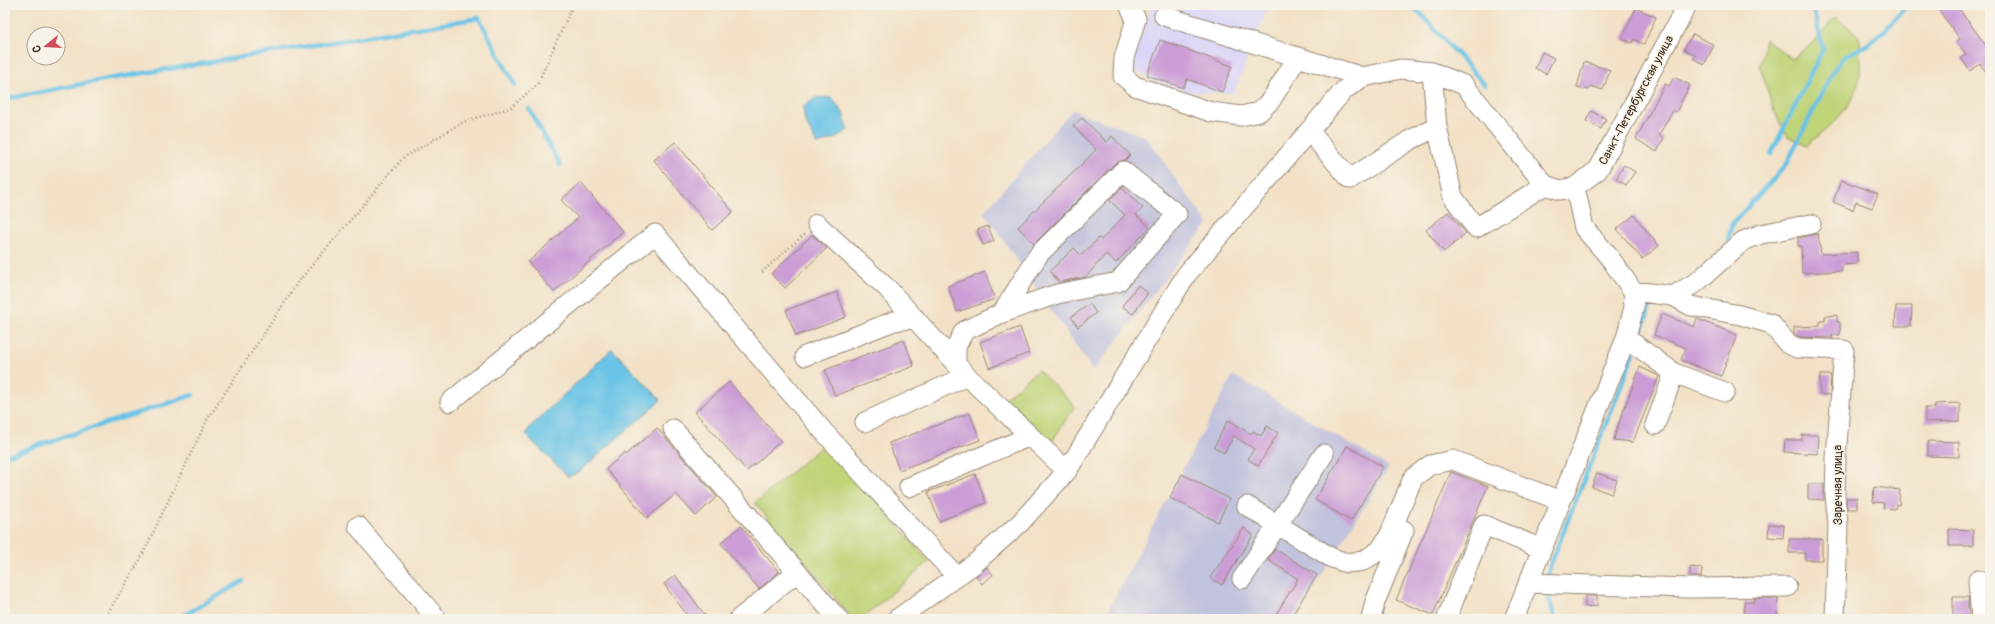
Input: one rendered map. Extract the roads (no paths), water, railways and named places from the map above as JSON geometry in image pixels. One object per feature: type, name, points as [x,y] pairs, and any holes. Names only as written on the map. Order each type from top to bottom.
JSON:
[{"type":"street","points":[[1129,5],[1136,18],[1124,58],[1123,76],[1135,86],[1211,112],[1241,116],[1259,112],[1271,100],[1297,58]]},
{"type":"street","name":"Санкт-Петербургская улица","points":[[1575,187],[1598,170],[1686,5]]},
{"type":"street","points":[[1164,16],[1363,77]]},
{"type":"street","points":[[897,619],[974,564],[1020,523],[1067,471],[1186,275],[1344,90],[1363,77],[1401,69],[1432,72],[1464,85],[1545,185],[1560,190],[1575,187],[1584,228],[1610,258],[1633,291],[1634,306],[1626,338],[1514,619]]},
{"type":"street","points":[[1432,72],[1437,127],[1453,197],[1476,228],[1545,185]]},
{"type":"street","points":[[1308,131],[1350,179],[1410,140],[1437,127]]},
{"type":"street","points":[[962,369],[956,347],[964,331],[1002,313],[1057,294],[1118,282],[1177,214],[1123,171],[1039,254],[1002,313]]},
{"type":"street","points":[[817,224],[887,288],[962,369],[1067,471]]},
{"type":"street","points":[[1633,291],[1673,296],[1697,282],[1743,241],[1761,234],[1811,224]]},
{"type":"street","points":[[450,402],[655,234],[824,432],[957,577]]},
{"type":"street","name":"Заречная улица","points":[[1673,296],[1691,306],[1740,315],[1771,324],[1788,344],[1797,348],[1844,350],[1836,458],[1835,496],[1838,524],[1835,619]]},
{"type":"street","points":[[805,356],[894,321],[915,318]]},
{"type":"street","points":[[1626,338],[1674,374],[1725,392]]},
{"type":"street","points":[[865,422],[962,369]]},
{"type":"street","points":[[1654,425],[1674,374]]},
{"type":"street","points":[[673,429],[838,619]]},
{"type":"street","points":[[909,487],[1030,436]]},
{"type":"street","points":[[1242,579],[1324,454]]},
{"type":"street","points":[[1247,506],[1332,558],[1347,563],[1363,561],[1380,550],[1390,534],[1413,478],[1430,465],[1453,460],[1561,501]]},
{"type":"street","points":[[1372,619],[1375,602],[1389,563],[1420,494],[1430,465]]},
{"type":"street","points":[[1447,617],[1484,525],[1542,549]]},
{"type":"street","points":[[358,526],[437,619]]},
{"type":"street","points":[[739,619],[797,572]]},
{"type":"street","points":[[1978,580],[1981,619]]},
{"type":"street","points":[[1528,583],[1689,588],[1786,587]]},
{"type":"water","points":[[817,97],[832,98],[843,113],[848,130],[837,138],[817,144],[805,121],[803,107]]},
{"type":"water","points":[[612,349],[661,400],[579,472],[568,477],[526,435],[530,427]]},
{"type":"waterway","points":[[1408,5],[1422,15],[1485,85]]},
{"type":"waterway","points":[[1771,154],[1823,49],[1814,13],[1809,5]]},
{"type":"waterway","points":[[1728,240],[1732,224],[1786,165],[1833,71],[1845,56],[1867,45],[1885,30],[1907,5]]},
{"type":"waterway","points":[[5,99],[108,79],[479,18],[515,85]]},
{"type":"waterway","points":[[529,109],[560,165]]},
{"type":"waterway","points":[[1639,341],[1651,303]]},
{"type":"waterway","points":[[1547,579],[1550,566],[1634,353]]},
{"type":"waterway","points":[[5,456],[193,395]]},
{"type":"waterway","points":[[178,619],[243,581]]},
{"type":"waterway","points":[[1546,588],[1555,619]]}]
